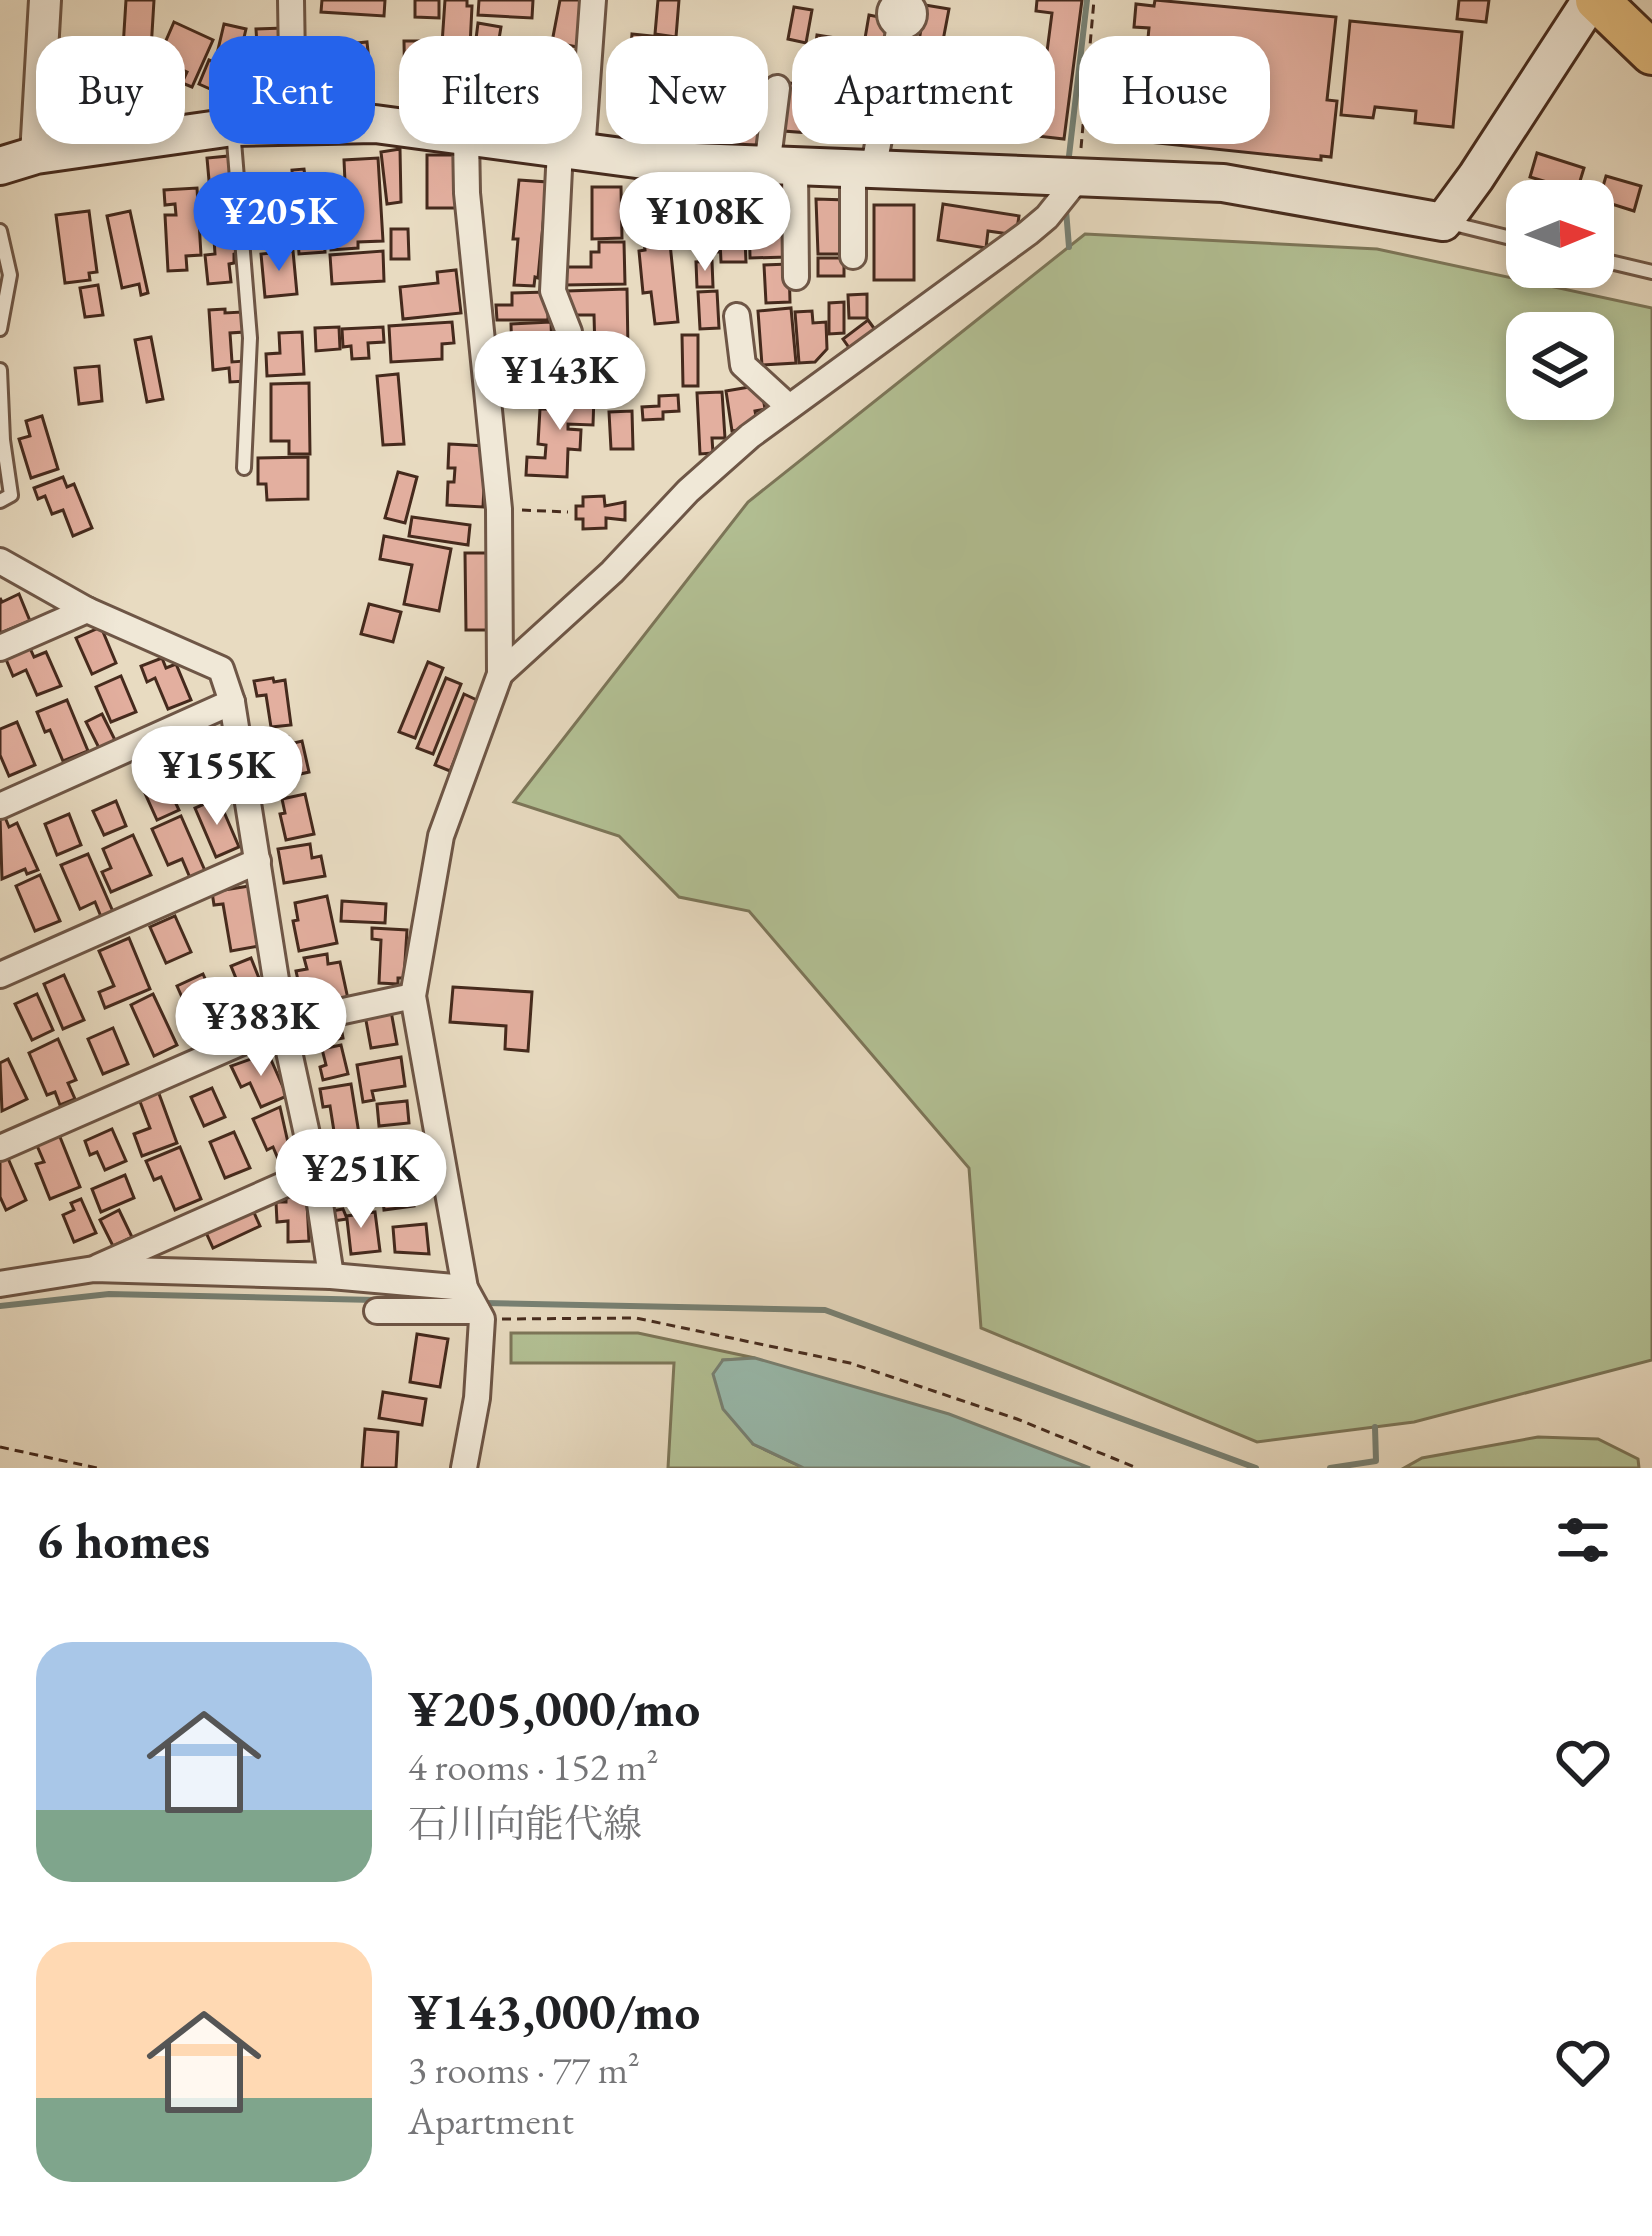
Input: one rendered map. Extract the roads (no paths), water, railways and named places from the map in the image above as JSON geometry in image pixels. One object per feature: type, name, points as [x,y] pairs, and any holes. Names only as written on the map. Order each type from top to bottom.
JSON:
[{"type":"highway","points":[[1594,0],[1652,53]]},
{"type":"main road","points":[[526,144],[644,160],[781,168],[1223,182],[1443,222],[1594,0]]},
{"type":"main road","points":[[0,166],[36,155],[209,131]]},
{"type":"street","points":[[36,155],[45,0]]},
{"type":"street","points":[[291,0],[292,36]]},
{"type":"street","points":[[569,332],[553,291],[593,0]]},
{"type":"street","points":[[853,256],[863,171],[900,26]]},
{"type":"street","points":[[777,88],[781,168],[796,277]]},
{"type":"street","points":[[464,1468],[477,1398],[479,1315],[464,1288],[412,996],[441,836],[500,674],[499,509],[466,144]]},
{"type":"street","points":[[500,674],[612,572],[688,491],[790,407],[1028,233],[1079,177]]},
{"type":"street","points":[[737,316],[742,365],[790,407]]},
{"type":"street","points":[[0,561],[87,610],[221,669],[232,702],[283,1024],[315,1171],[331,1276]]},
{"type":"street","points":[[0,648],[87,610]]},
{"type":"street","points":[[0,806],[232,702]]},
{"type":"street","points":[[0,975],[259,861]]},
{"type":"street","points":[[0,1148],[283,1024],[412,996]]},
{"type":"street","points":[[94,1269],[315,1171]]},
{"type":"street","points":[[0,1284],[94,1269],[331,1276],[464,1288]]},
{"type":"street","points":[[376,1311],[479,1315]]},
{"type":"lane","points":[[234,144],[250,338],[244,468]]},
{"type":"lane","points":[[1443,222],[1506,237]]},
{"type":"lane","points":[[0,230],[10,275],[0,329]]},
{"type":"lane","points":[[1614,263],[1652,272]]},
{"type":"lane","points":[[0,370],[11,496],[0,501]]},
{"type":"waterway","points":[[1069,156],[1087,0]]},
{"type":"waterway","points":[[1066,210],[1069,247]]},
{"type":"waterway","points":[[0,1306],[109,1294],[375,1300]]},
{"type":"waterway","points":[[484,1303],[825,1310],[1256,1468]]},
{"type":"waterway","points":[[1330,1468],[1376,1461],[1375,1427]]}]
